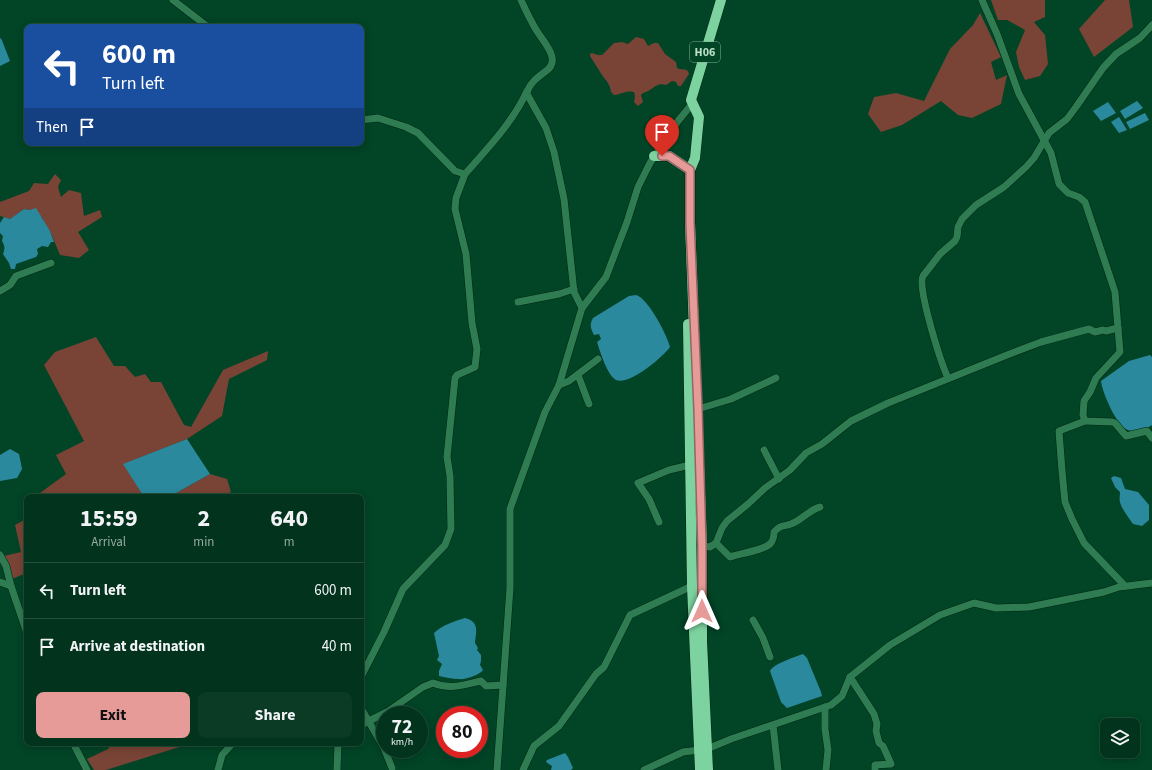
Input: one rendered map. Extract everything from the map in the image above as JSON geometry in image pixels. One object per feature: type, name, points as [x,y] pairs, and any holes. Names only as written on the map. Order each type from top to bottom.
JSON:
[{"type":"highway","name":"H06","points":[[692,104],[691,100],[720,4]]},
{"type":"highway","points":[[692,104],[699,117],[695,158],[690,170],[690,223],[702,546],[703,749],[700,770]]},
{"type":"highway","points":[[654,156],[669,156],[690,170]]},
{"type":"highway","points":[[690,223],[686,234],[692,586],[703,749],[708,770]]},
{"type":"street","points":[[173,0],[204,24]]},
{"type":"street","points":[[364,671],[384,632],[403,589],[444,544],[451,529],[450,476],[447,457],[456,378],[457,375],[475,367],[477,349],[472,323],[466,254],[455,210],[456,198],[465,174],[500,133],[523,101],[528,90],[536,80],[550,68],[552,64],[552,55],[536,30],[521,0]]},
{"type":"street","points":[[982,0],[997,34],[1019,94],[1053,160],[1059,184],[1068,192],[1082,199],[1087,206],[1115,292],[1120,352],[1096,378],[1084,402],[1083,415],[1085,421]]},
{"type":"street","points":[[948,378],[942,366],[923,295],[921,280],[940,254],[955,241],[962,218],[976,205],[1004,187],[1026,168],[1049,133],[1067,119],[1103,68],[1116,54],[1140,38],[1152,25]]},
{"type":"street","points":[[528,90],[527,94],[543,122],[554,152],[564,199],[574,289],[582,308]]},
{"type":"street","points":[[497,770],[510,588],[510,509],[545,412],[559,385],[582,308],[606,277],[627,222],[638,187],[654,156],[678,121],[692,104]]},
{"type":"street","points":[[364,120],[378,118],[406,127],[418,133],[455,171],[465,174]]},
{"type":"street","points":[[0,291],[10,285],[16,276],[51,263]]},
{"type":"street","points":[[518,302],[559,294],[574,289]]},
{"type":"street","points":[[702,546],[710,547],[716,543],[722,528],[727,521],[765,488],[790,470],[806,453],[822,444],[851,421],[888,403],[1002,357],[1070,334],[1089,330],[1095,332],[1118,328]]},
{"type":"street","points":[[559,385],[569,381],[598,359]]},
{"type":"street","points":[[578,375],[588,404]]},
{"type":"street","points":[[698,409],[731,399],[776,378]]},
{"type":"street","points":[[1124,586],[1084,543],[1065,502],[1059,431],[1085,421],[1112,422],[1115,423],[1126,436],[1147,431],[1152,438]]},
{"type":"street","points":[[764,450],[779,479]]},
{"type":"street","points":[[659,522],[649,499],[638,483],[669,470],[690,465]]},
{"type":"street","points":[[716,543],[730,557],[765,547],[770,544],[774,538],[774,532],[779,526],[791,524],[815,508],[820,507]]},
{"type":"street","points":[[0,555],[6,566],[24,624]]},
{"type":"street","points":[[0,582],[11,586]]},
{"type":"street","points":[[644,770],[683,752],[703,749],[831,704],[842,696],[850,677],[890,645],[940,615],[974,603],[996,608],[1029,607],[1104,592],[1124,586],[1152,582]]},
{"type":"street","points":[[523,770],[534,746],[559,726],[596,674],[604,667],[630,615],[692,586]]},
{"type":"street","points":[[754,620],[770,657]]},
{"type":"street","points":[[850,677],[874,714],[877,724],[876,731],[891,764],[875,765],[875,770]]},
{"type":"street","points":[[364,723],[387,712],[423,687],[433,683],[443,687],[458,686],[481,681],[486,686],[503,685]]},
{"type":"street","points":[[825,706],[828,750],[826,770]]},
{"type":"street","points":[[364,714],[384,748],[391,769]]},
{"type":"street","points":[[773,725],[778,770]]},
{"type":"street","points":[[75,746],[87,770]]},
{"type":"street","points":[[218,770],[222,755],[231,746]]},
{"type":"street","points":[[337,770],[338,746]]},
{"type":"shaded area","points":[[991,0],[1045,0],[1045,17],[1034,22],[1045,35],[1048,64],[1040,76],[1025,80],[1019,67],[1016,52],[1025,30],[1007,20],[998,20]]},
{"type":"shaded area","points":[[1105,0],[1129,0],[1133,27],[1094,57],[1079,29]]},
{"type":"shaded area","points":[[980,13],[1001,57],[991,62],[996,80],[1007,75],[1001,104],[972,118],[958,115],[941,101],[902,125],[881,132],[868,114],[874,97],[896,93],[924,101],[950,49],[973,25]]},
{"type":"shaded area","points":[[636,37],[644,39],[648,46],[658,43],[665,54],[676,62],[677,68],[686,70],[689,74],[681,86],[678,86],[676,82],[672,81],[666,85],[657,85],[649,91],[643,93],[641,95],[643,102],[638,106],[634,102],[634,92],[614,95],[611,92],[608,83],[590,56],[592,53],[602,55],[614,43],[622,42],[628,44]]},
{"type":"shaded area","points":[[55,174],[61,180],[58,187],[61,197],[69,190],[81,193],[84,216],[100,210],[102,217],[78,232],[89,250],[79,258],[60,255],[50,231],[42,217],[30,210],[24,209],[10,219],[0,216],[0,202],[29,191],[34,183],[48,184]]},
{"type":"shaded area","points":[[96,337],[114,366],[125,366],[135,377],[145,374],[151,382],[161,382],[184,425],[191,427],[223,370],[268,351],[267,360],[229,379],[222,416],[187,439],[124,464],[142,494],[40,494],[66,474],[56,455],[84,441],[44,365],[55,352]]},
{"type":"shaded area","points":[[210,474],[227,479],[231,492],[227,494],[174,494]]},
{"type":"shaded area","points":[[24,520],[24,574],[12,579],[4,556],[21,552],[15,525]]},
{"type":"shaded area","points":[[110,746],[182,746],[106,770],[94,770],[87,759],[108,749]]},
{"type":"water","points":[[1,38],[10,61],[0,66],[0,39]]},
{"type":"water","points":[[1137,101],[1143,108],[1125,119],[1120,111]]},
{"type":"water","points":[[1108,102],[1116,113],[1101,121],[1093,111]]},
{"type":"water","points":[[1145,113],[1149,120],[1130,129],[1126,122]]},
{"type":"water","points":[[1119,117],[1127,130],[1119,133],[1111,122]]},
{"type":"water","points":[[36,208],[50,231],[54,242],[51,242],[48,247],[42,246],[37,249],[38,254],[36,257],[16,264],[15,269],[11,269],[3,254],[4,244],[2,241],[3,236],[0,233],[0,223],[4,217],[10,219],[24,209],[30,210]]},
{"type":"water","points":[[636,295],[646,303],[651,310],[661,326],[670,347],[645,370],[637,375],[622,381],[616,380],[604,362],[597,342],[601,339],[599,334],[594,335],[591,329],[591,323],[593,318],[629,296]]},
{"type":"water","points":[[1150,355],[1152,357],[1152,425],[1140,430],[1131,431],[1119,423],[1107,401],[1101,381],[1129,361]]},
{"type":"water","points":[[187,439],[210,474],[174,494],[142,494],[123,464]]},
{"type":"water","points":[[10,449],[19,454],[22,469],[17,478],[0,481],[0,455]]},
{"type":"water","points":[[1114,476],[1121,478],[1125,489],[1138,492],[1149,505],[1149,520],[1142,526],[1133,524],[1123,510],[1120,501],[1120,492],[1115,487],[1111,478]]},
{"type":"water","points":[[465,618],[473,622],[475,625],[475,643],[478,648],[477,650],[481,655],[480,665],[483,670],[464,679],[439,676],[439,671],[442,664],[437,660],[439,656],[434,633],[453,622]]},
{"type":"water","points":[[803,654],[807,658],[822,696],[787,708],[781,702],[770,671],[780,663]]},
{"type":"water","points":[[565,753],[573,768],[571,770],[551,770],[552,766],[546,762],[547,760]]},
{"type":"route","points":[[662,156],[669,156],[690,170],[690,223],[702,546],[702,611]]}]
